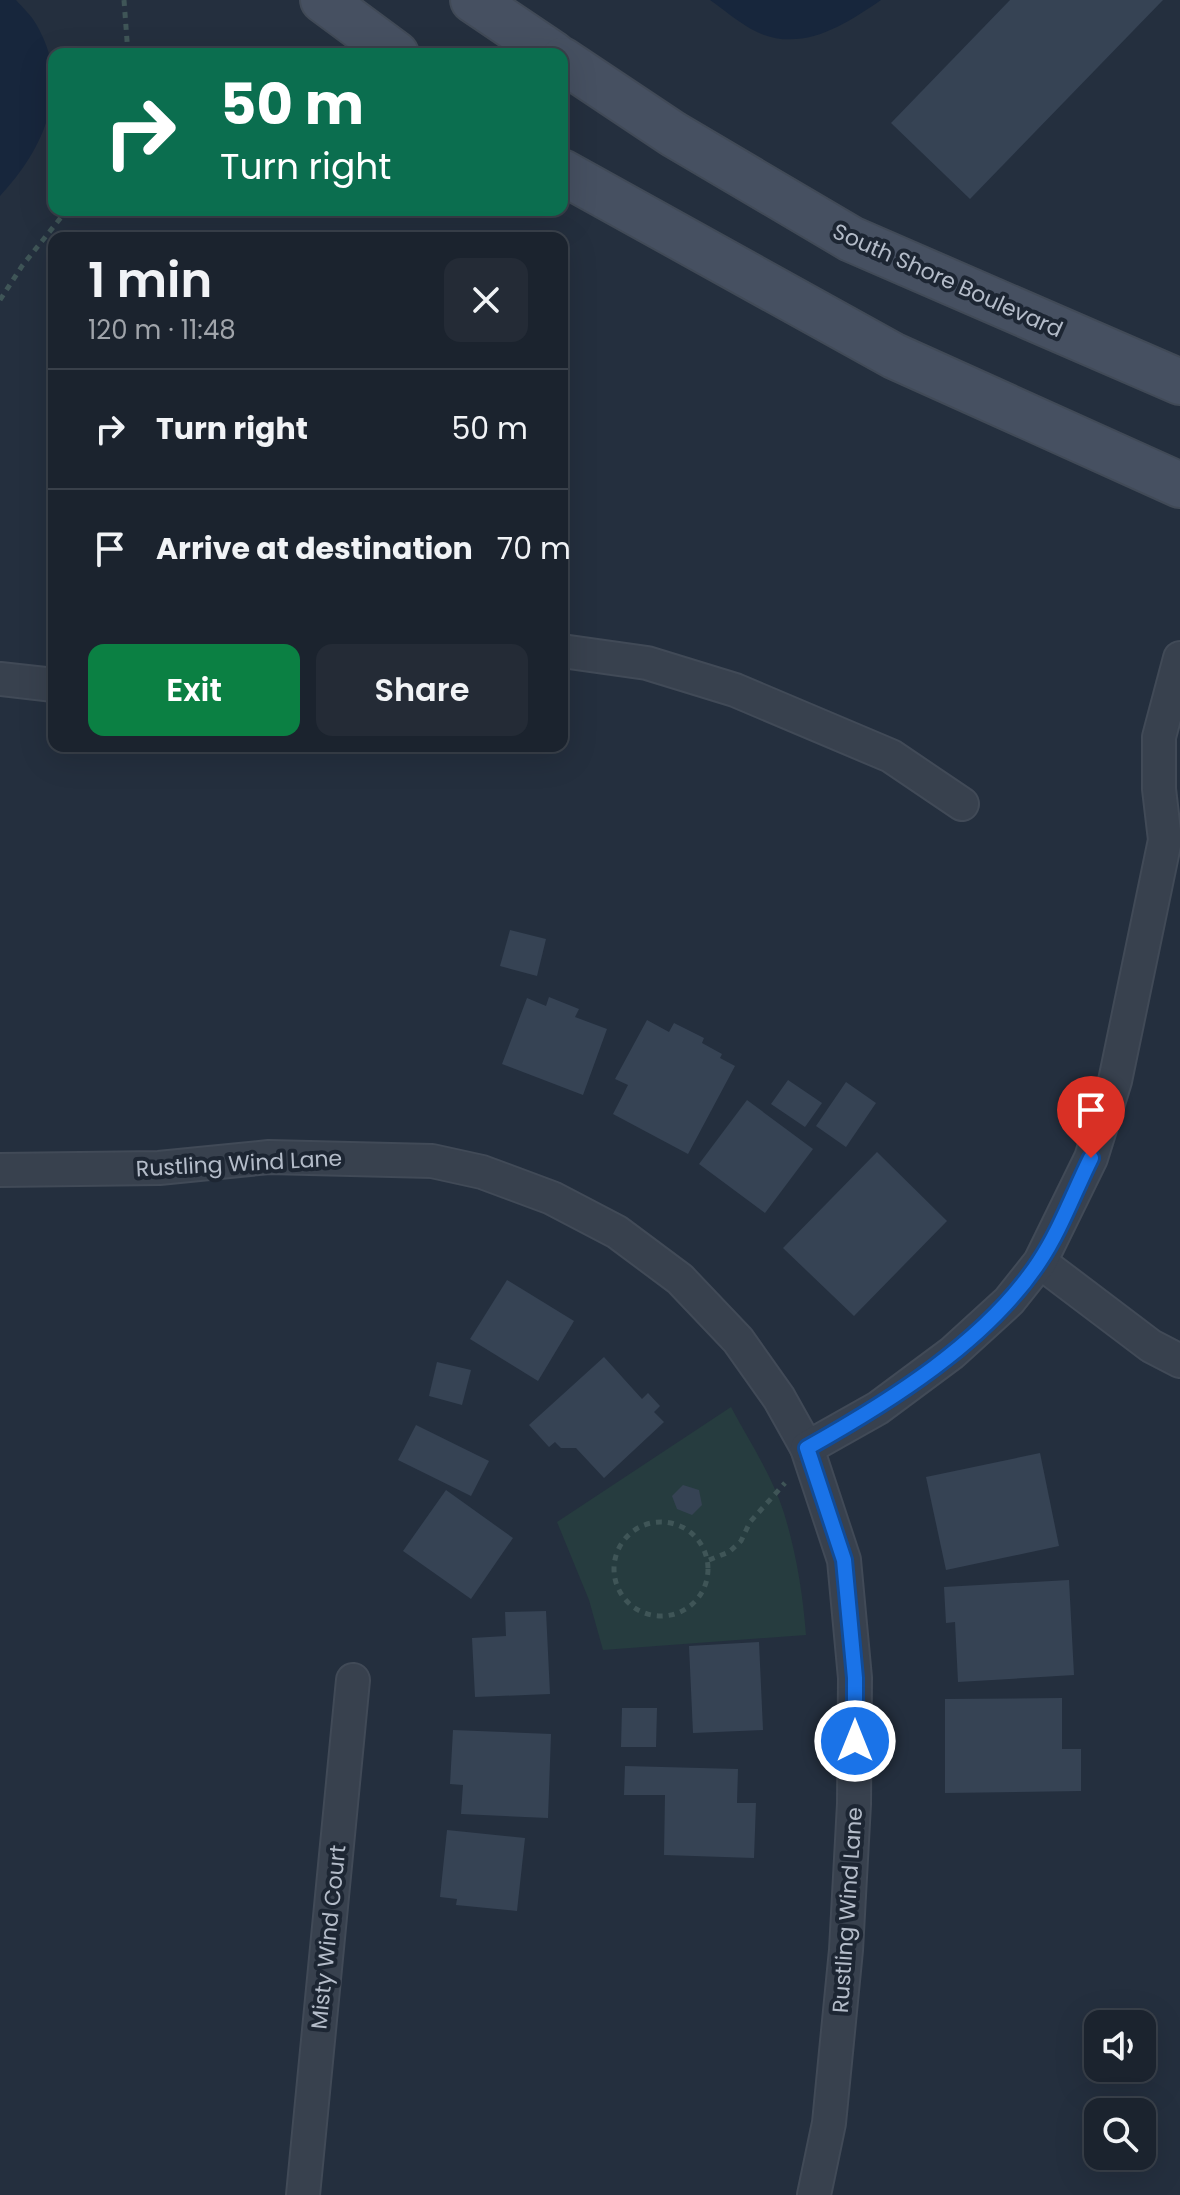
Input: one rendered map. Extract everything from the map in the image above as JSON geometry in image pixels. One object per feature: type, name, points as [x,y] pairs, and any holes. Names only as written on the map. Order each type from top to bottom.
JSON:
[{"type":"street","points":[[323,0],[388,48]]},
{"type":"street","points":[[473,0],[544,48]]},
{"type":"street","name":"South Shore Boulevard","points":[[568,64],[673,134],[851,239],[1180,382]]},
{"type":"street","points":[[568,175],[894,356],[1180,485]]},
{"type":"street","points":[[568,652],[647,663],[735,690],[891,756],[962,804]]},
{"type":"street","points":[[807,1448],[878,1408],[952,1353],[1009,1301],[1040,1262],[1091,1158],[1115,1081],[1172,830],[1159,789],[1159,737],[1180,658]]},
{"type":"street","points":[[0,679],[48,684]]},
{"type":"street","name":"Rustling Wind Lane","points":[[0,1170],[159,1168],[269,1157],[432,1161],[482,1172],[552,1198],[617,1232],[680,1279],[738,1340],[779,1398],[807,1448],[844,1560],[855,1678],[854,1804],[846,1950],[829,2123],[814,2195]]},
{"type":"street","points":[[1040,1262],[1151,1346],[1180,1361]]},
{"type":"street","name":"Misty Wind Court","points":[[303,2195],[353,1680]]},
{"type":"path","points":[[124,0],[128,48]]},
{"type":"path","points":[[49,232],[62,216]]},
{"type":"path","points":[[0,300],[48,234]]},
{"type":"path","points":[[709,1560],[729,1552],[741,1541],[750,1522],[782,1484],[794,1479]]},
{"type":"path","points":[[664,1521],[683,1526],[698,1539],[709,1560],[705,1589],[695,1603],[681,1613],[665,1617],[648,1615],[631,1606],[618,1591],[613,1571],[617,1552],[627,1535],[644,1524],[664,1521]]},
{"type":"green space","points":[[731,1407],[767,1472],[784,1513],[798,1573],[806,1635],[603,1650],[589,1600],[557,1522]]},
{"type":"water","points":[[0,0],[16,0],[36,24],[47,47],[48,116],[29,158],[0,196]]},
{"type":"water","points":[[710,0],[881,0],[835,28],[803,38],[786,39],[751,29]]},
{"type":"building","points":[[1010,0],[1163,0],[970,199],[891,123]]},
{"type":"building","points":[[510,930],[546,939],[537,976],[500,966]]},
{"type":"building","points":[[549,997],[579,1009],[575,1017],[607,1029],[583,1095],[502,1064],[527,998],[546,1006]]},
{"type":"building","points":[[647,1020],[669,1032],[674,1023],[704,1038],[702,1043],[722,1054],[720,1058],[735,1066],[688,1154],[613,1114],[628,1085],[615,1079]]},
{"type":"building","points":[[788,1080],[822,1103],[805,1127],[771,1104]]},
{"type":"building","points":[[846,1082],[876,1103],[846,1147],[816,1126]]},
{"type":"building","points":[[747,1100],[813,1149],[765,1213],[699,1164]]},
{"type":"building","points":[[877,1152],[947,1221],[854,1316],[783,1248]]},
{"type":"building","points":[[507,1280],[574,1321],[538,1381],[470,1339]]},
{"type":"building","points":[[604,1357],[642,1399],[648,1393],[660,1406],[654,1412],[664,1422],[604,1478],[576,1448],[561,1448],[555,1442],[549,1447],[529,1425]]},
{"type":"building","points":[[437,1362],[471,1370],[462,1405],[429,1396]]},
{"type":"building","points":[[416,1425],[489,1461],[471,1496],[398,1460]]},
{"type":"building","points":[[1040,1453],[1059,1546],[946,1570],[926,1477]]},
{"type":"building","points":[[683,1485],[699,1490],[702,1505],[692,1515],[677,1509],[672,1496]]},
{"type":"building","points":[[446,1490],[513,1538],[471,1599],[403,1551]]},
{"type":"building","points":[[1069,1580],[1074,1675],[958,1682],[955,1622],[946,1623],[944,1587]]},
{"type":"building","points":[[546,1611],[550,1694],[475,1697],[472,1638],[506,1636],[505,1612]]},
{"type":"building","points":[[759,1642],[763,1730],[693,1733],[689,1646]]},
{"type":"building","points":[[1062,1698],[1062,1749],[1081,1749],[1081,1791],[945,1793],[945,1699]]},
{"type":"building","points":[[622,1708],[657,1708],[656,1747],[621,1747]]},
{"type":"building","points":[[453,1730],[551,1734],[548,1818],[461,1814],[463,1785],[450,1784]]},
{"type":"building","points":[[625,1766],[738,1769],[737,1803],[756,1803],[754,1858],[664,1855],[665,1795],[624,1795]]},
{"type":"building","points":[[447,1830],[525,1838],[517,1911],[456,1905],[457,1899],[440,1897]]},
{"type":"route","points":[[855,1741],[855,1678],[844,1560],[807,1448],[878,1408],[952,1353],[1009,1301],[1040,1262],[1091,1158]]}]
